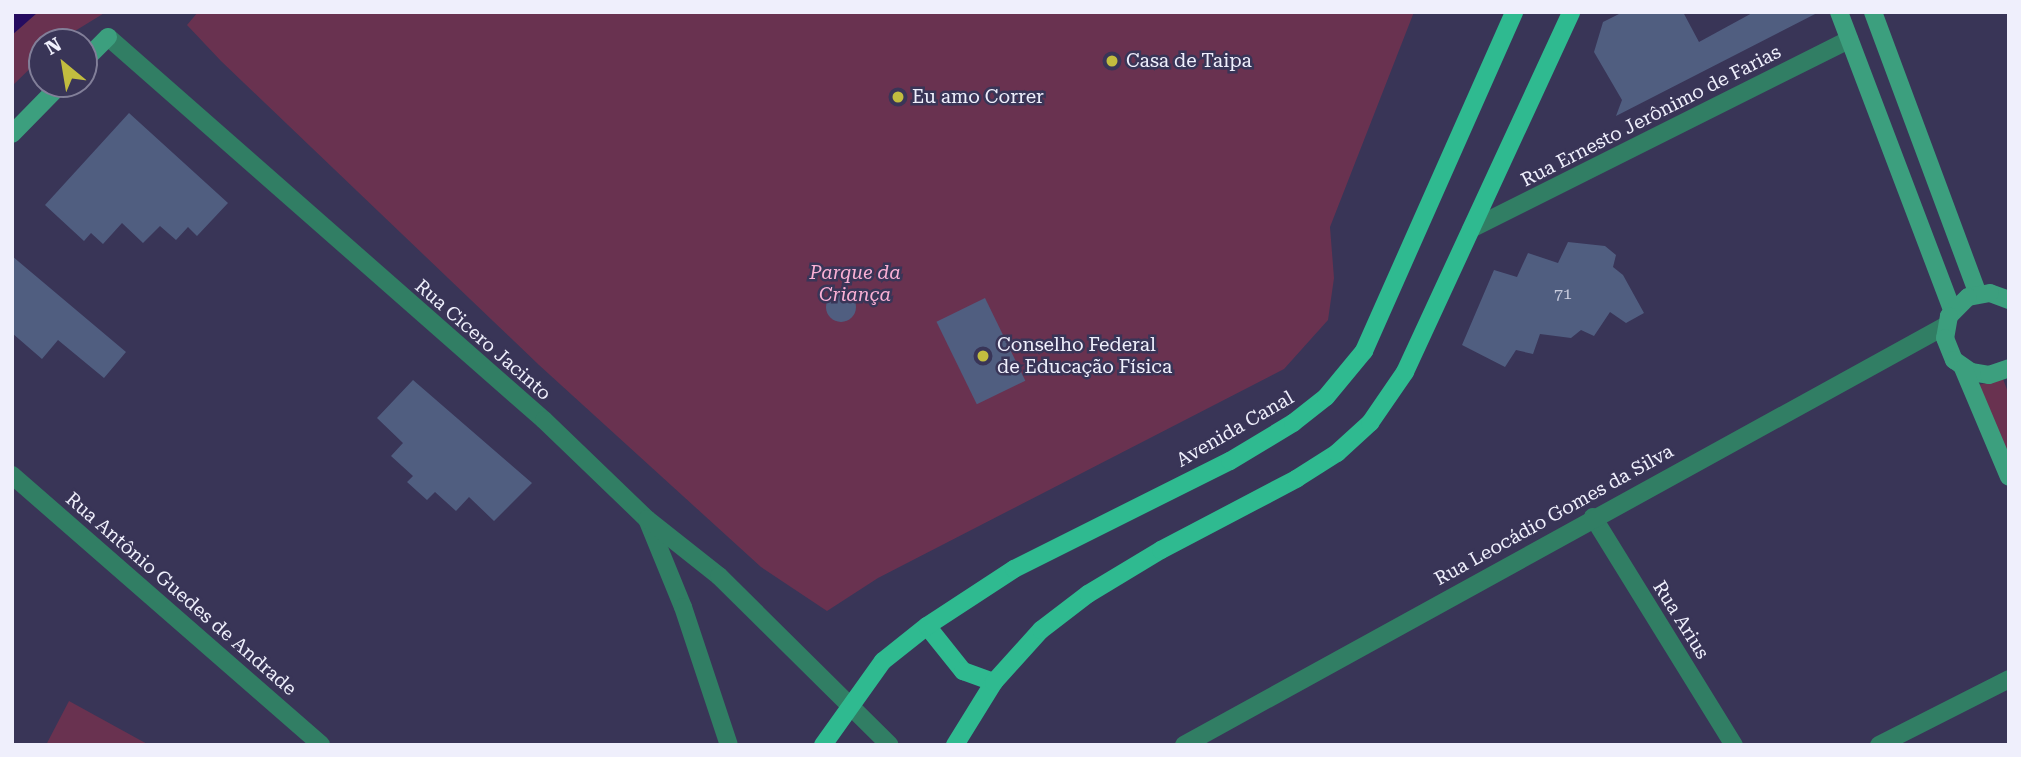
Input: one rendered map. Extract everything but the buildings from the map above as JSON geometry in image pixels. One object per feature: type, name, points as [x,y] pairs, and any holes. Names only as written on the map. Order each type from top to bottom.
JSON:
[{"type":"main road","name":"Avenida Canal","points":[[823,745],[883,660],[927,626],[1014,569],[1230,461],[1293,422],[1326,397],[1364,351],[1514,12]]},
{"type":"main road","points":[[955,745],[994,682],[1041,631],[1088,594],[1296,479],[1337,453],[1370,423],[1405,372],[1571,12]]},
{"type":"main road","points":[[1839,12],[1949,318],[1948,350],[1963,368],[2009,477]]},
{"type":"main road","points":[[1873,12],[1978,294]]},
{"type":"main road","points":[[98,47],[108,37]]},
{"type":"main road","points":[[12,134],[47,98]]},
{"type":"main road","points":[[1949,318],[1978,294]]},
{"type":"main road","points":[[1978,294],[2009,300]]},
{"type":"main road","points":[[1963,368],[1980,374],[2008,371]]},
{"type":"main road","points":[[927,626],[963,671],[994,682]]},
{"type":"street","name":"Rua Cicero Jacinto","points":[[108,37],[544,420],[647,519],[683,607],[729,745]]},
{"type":"street","name":"Rua Ernesto Jerônimo de Farias","points":[[1471,229],[1849,40]]},
{"type":"street","name":"Rua Leocádio Gomes da Silva","points":[[1184,745],[1949,318]]},
{"type":"street","name":"Rua Antônio Guedes de Andrade","points":[[12,475],[321,745]]},
{"type":"street","name":"Rua Arius","points":[[1593,516],[1734,745]]},
{"type":"street","points":[[647,519],[691,551],[890,745]]},
{"type":"street","points":[[1879,745],[2009,679]]},
{"type":"green space","points":[[38,12],[106,12],[80,28],[28,28],[28,71],[12,86],[12,35]]},
{"type":"green space","name":"Parque da Criança","points":[[198,12],[1414,12],[1330,227],[1334,278],[1328,320],[1284,369],[878,578],[827,611],[761,567],[539,365],[221,61],[187,25]]},
{"type":"green space","points":[[2003,379],[2009,395],[2009,458],[1978,385]]},
{"type":"green space","points":[[69,701],[149,745],[46,745]]},
{"type":"shaded area","points":[[12,12],[38,12],[12,35]]},
{"type":"place","name":"Casa de Taipa","points":[[1112,61]]},
{"type":"place","name":"Eu amo Correr","points":[[898,97]]},
{"type":"place","name":"Conselho Federal de Educação Física","points":[[983,356]]}]
